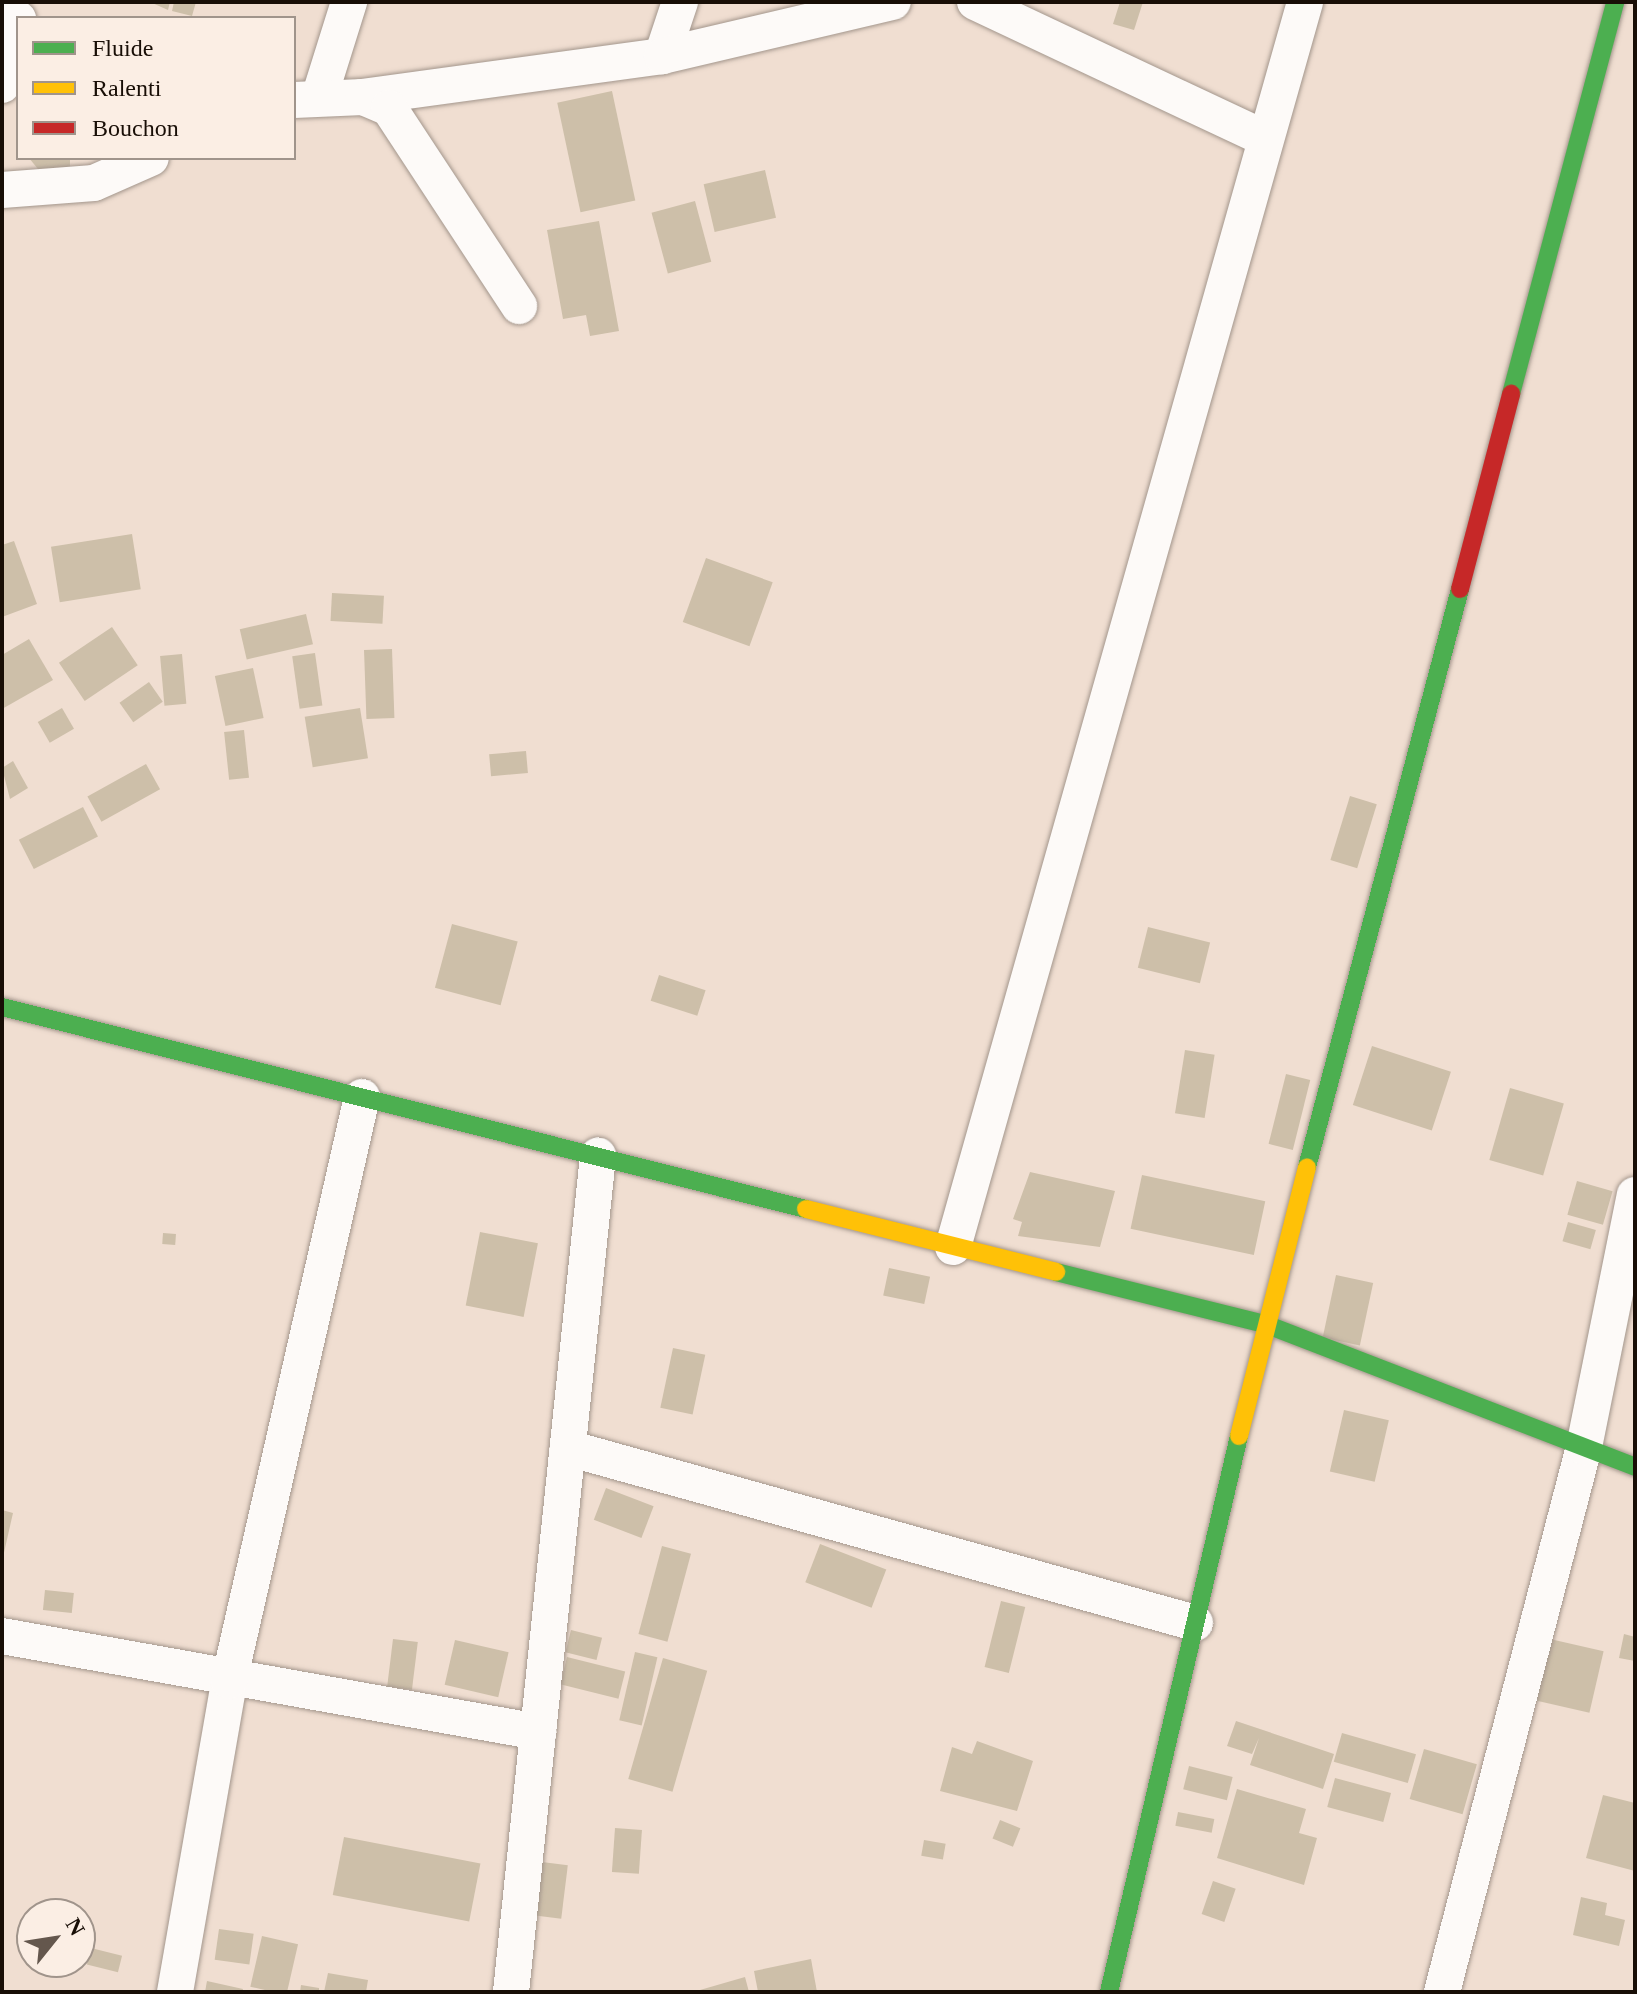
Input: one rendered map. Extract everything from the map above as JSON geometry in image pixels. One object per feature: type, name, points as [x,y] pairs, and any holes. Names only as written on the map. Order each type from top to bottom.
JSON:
[{"type":"street","points":[[349,2],[306,99],[363,97],[662,56],[893,2]]},
{"type":"street","points":[[662,56],[680,2]]},
{"type":"street","points":[[975,2],[1264,138]]},
{"type":"street","points":[[953,1247],[1264,138],[1305,2]]},
{"type":"street","points":[[1109,1992],[1265,1324],[1615,2]]},
{"type":"street","points":[[2,85],[16,46]]},
{"type":"street","points":[[363,97],[389,108],[411,133],[451,211],[519,306]]},
{"type":"street","points":[[2,190],[94,183],[146,160]]},
{"type":"street","points":[[2,1007],[1265,1324],[1635,1467]]},
{"type":"street","points":[[175,1992],[229,1681],[362,1097]]},
{"type":"street","points":[[511,1992],[598,1156]]},
{"type":"street","points":[[1442,1992],[1584,1447],[1635,1195]]},
{"type":"street","points":[[568,1448],[1195,1623]]},
{"type":"street","points":[[2,1636],[229,1681],[538,1732]]},
{"type":"building","points":[[150,2],[170,2],[168,10]]},
{"type":"building","points":[[174,2],[196,2],[192,16],[172,11]]},
{"type":"building","points":[[1120,2],[1143,2],[1134,30],[1113,24]]},
{"type":"building","points":[[612,91],[635,201],[581,212],[557,103]]},
{"type":"building","points":[[31,160],[70,160],[70,169],[42,174]]},
{"type":"building","points":[[765,170],[776,218],[715,232],[704,184]]},
{"type":"building","points":[[695,201],[711,262],[668,274],[652,213]]},
{"type":"building","points":[[599,221],[619,331],[590,336],[586,315],[563,319],[547,230]]},
{"type":"building","points":[[132,534],[141,589],[60,602],[51,547]]},
{"type":"building","points":[[14,541],[37,604],[2,617],[2,545]]},
{"type":"building","points":[[706,558],[773,582],[749,646],[683,622]]},
{"type":"building","points":[[332,593],[384,596],[382,624],[331,621]]},
{"type":"building","points":[[306,614],[313,644],[247,660],[240,629]]},
{"type":"building","points":[[112,627],[138,665],[85,701],[59,663]]},
{"type":"building","points":[[29,639],[53,680],[2,709],[2,655]]},
{"type":"building","points":[[392,649],[394,718],[366,719],[364,650]]},
{"type":"building","points":[[315,653],[322,705],[300,709],[292,656]]},
{"type":"building","points":[[182,654],[186,704],[164,706],[160,656]]},
{"type":"building","points":[[253,668],[264,718],[225,726],[215,676]]},
{"type":"building","points":[[149,682],[163,702],[133,722],[120,703]]},
{"type":"building","points":[[62,708],[74,729],[50,743],[38,722]]},
{"type":"building","points":[[360,708],[368,758],[313,767],[305,717]]},
{"type":"building","points":[[244,730],[249,778],[229,780],[224,732]]},
{"type":"building","points":[[526,751],[528,773],[491,776],[489,754]]},
{"type":"building","points":[[13,761],[28,788],[10,799],[2,768]]},
{"type":"building","points":[[146,764],[160,789],[101,822],[87,796]]},
{"type":"building","points":[[1350,796],[1377,804],[1357,868],[1330,860]]},
{"type":"building","points":[[83,807],[98,836],[34,869],[19,840]]},
{"type":"building","points":[[452,924],[518,942],[501,1005],[435,988]]},
{"type":"building","points":[[1148,927],[1210,942],[1200,983],[1138,968]]},
{"type":"building","points":[[659,975],[706,990],[697,1016],[651,1001]]},
{"type":"building","points":[[1372,1046],[1451,1072],[1432,1131],[1353,1105]]},
{"type":"building","points":[[1185,1050],[1215,1055],[1205,1118],[1175,1113]]},
{"type":"building","points":[[1286,1074],[1310,1080],[1293,1150],[1269,1144]]},
{"type":"building","points":[[1510,1088],[1564,1103],[1543,1176],[1489,1160]]},
{"type":"building","points":[[1030,1172],[1115,1191],[1100,1247],[1018,1236],[1022,1222],[1013,1219]]},
{"type":"building","points":[[1142,1175],[1265,1201],[1254,1255],[1131,1229]]},
{"type":"building","points":[[1577,1181],[1613,1191],[1603,1225],[1567,1215]]},
{"type":"building","points":[[1568,1222],[1596,1230],[1590,1249],[1562,1241]]},
{"type":"building","points":[[480,1232],[538,1243],[524,1317],[466,1306]]},
{"type":"building","points":[[163,1233],[176,1234],[175,1245],[162,1244]]},
{"type":"building","points":[[889,1268],[930,1277],[924,1304],[883,1295]]},
{"type":"building","points":[[1336,1275],[1373,1283],[1360,1346],[1323,1338]]},
{"type":"building","points":[[673,1348],[705,1355],[693,1415],[660,1408]]},
{"type":"building","points":[[1344,1410],[1389,1420],[1375,1482],[1330,1471]]},
{"type":"building","points":[[606,1488],[654,1506],[641,1538],[594,1520]]},
{"type":"building","points":[[2,1510],[13,1513],[3,1557],[2,1557]]},
{"type":"building","points":[[820,1544],[886,1569],[872,1608],[805,1582]]},
{"type":"building","points":[[662,1546],[691,1554],[667,1642],[638,1634]]},
{"type":"building","points":[[45,1590],[74,1593],[72,1613],[43,1610]]},
{"type":"building","points":[[1001,1601],[1025,1607],[1009,1673],[985,1667]]},
{"type":"building","points":[[571,1630],[602,1638],[596,1660],[565,1652]]},
{"type":"building","points":[[1624,1634],[1635,1637],[1635,1661],[1619,1658]]},
{"type":"building","points":[[393,1639],[418,1642],[412,1690],[387,1687]]},
{"type":"building","points":[[1550,1639],[1604,1651],[1589,1713],[1536,1700]]},
{"type":"building","points":[[455,1640],[509,1652],[498,1697],[445,1685]]},
{"type":"building","points":[[635,1652],[657,1657],[642,1725],[619,1720]]},
{"type":"building","points":[[567,1657],[625,1672],[618,1699],[560,1684]]},
{"type":"building","points":[[663,1658],[707,1671],[672,1792],[628,1779]]},
{"type":"building","points":[[1236,1721],[1334,1754],[1323,1789],[1250,1765],[1259,1738],[1252,1754],[1227,1746]]},
{"type":"building","points":[[1342,1733],[1416,1754],[1408,1783],[1334,1762]]},
{"type":"building","points":[[977,1741],[1033,1761],[1017,1811],[940,1791],[952,1747],[972,1754]]},
{"type":"building","points":[[1424,1749],[1477,1764],[1463,1814],[1410,1799]]},
{"type":"building","points":[[1189,1766],[1233,1777],[1227,1800],[1183,1789]]},
{"type":"building","points":[[1335,1778],[1391,1793],[1383,1822],[1327,1807]]},
{"type":"building","points":[[1237,1789],[1306,1809],[1299,1833],[1317,1838],[1304,1885],[1217,1858]]},
{"type":"building","points":[[1603,1795],[1635,1803],[1635,1871],[1586,1858]]},
{"type":"building","points":[[1178,1812],[1214,1819],[1212,1833],[1175,1826]]},
{"type":"building","points":[[1000,1820],[1020,1828],[1013,1847],[993,1839]]},
{"type":"building","points":[[615,1828],[642,1830],[639,1874],[612,1872]]},
{"type":"building","points":[[344,1837],[480,1864],[469,1921],[333,1895]]},
{"type":"building","points":[[924,1840],[946,1844],[943,1860],[921,1856]]},
{"type":"building","points":[[542,1862],[568,1865],[561,1919],[535,1916]]},
{"type":"building","points":[[1213,1881],[1236,1889],[1224,1922],[1202,1914]]},
{"type":"building","points":[[1581,1897],[1607,1903],[1605,1915],[1625,1920],[1619,1946],[1573,1935]]},
{"type":"building","points":[[219,1929],[254,1934],[249,1965],[215,1960]]},
{"type":"building","points":[[262,1936],[298,1944],[287,1992],[250,1987]]},
{"type":"building","points":[[96,1949],[122,1956],[118,1972],[96,1967]]},
{"type":"building","points":[[811,1959],[817,1992],[758,1992],[754,1971]]},
{"type":"building","points":[[328,1973],[368,1980],[366,1992],[324,1992]]},
{"type":"building","points":[[745,1977],[749,1992],[700,1992],[700,1990]]},
{"type":"building","points":[[207,1981],[243,1989],[242,1992],[205,1992]]},
{"type":"building","points":[[301,1985],[319,1988],[319,1992],[300,1992]]},
{"type":"traffic: fast","points":[[1511,394],[1615,2]]},
{"type":"traffic: fast","points":[[1307,1167],[1460,589]]},
{"type":"traffic: fast","points":[[2,1007],[806,1209]]},
{"type":"traffic: fast","points":[[1056,1272],[1265,1324],[1635,1467]]},
{"type":"traffic: fast","points":[[1109,1992],[1239,1436]]},
{"type":"traffic: slow","points":[[1239,1436],[1307,1167]]},
{"type":"traffic: slow","points":[[806,1209],[1056,1272]]},
{"type":"traffic: jam","points":[[1460,589],[1511,394]]}]
